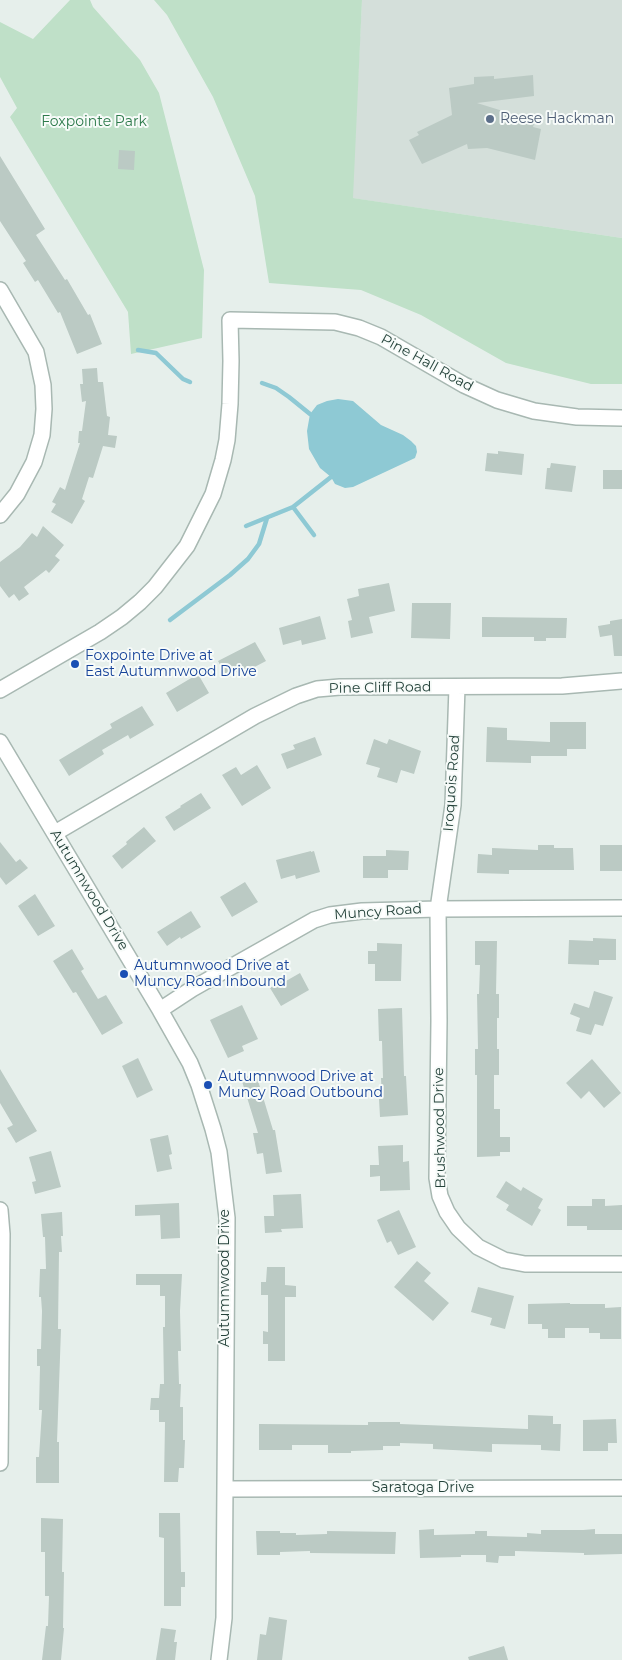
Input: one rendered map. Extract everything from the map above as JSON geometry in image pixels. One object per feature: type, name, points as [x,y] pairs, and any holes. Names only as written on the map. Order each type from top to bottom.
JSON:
[{"type":"street","points":[[0,290],[36,352],[44,385],[44,409],[42,435],[34,462],[17,494],[0,515]]},
{"type":"street","name":"Pine Hall Road","points":[[0,690],[100,632],[122,617],[155,587],[187,546],[213,494],[226,447],[230,404],[230,320],[335,322],[359,328],[381,337],[464,385],[497,400],[534,412],[577,417],[622,418]]},
{"type":"street","name":"Pine Cliff Road","points":[[54,833],[256,716],[296,696],[317,689],[340,687],[562,686],[622,681]]},
{"type":"street","name":"Iroquois Road","points":[[438,908],[453,806],[457,687]]},
{"type":"street","name":"Autumnwood Drive","points":[[0,742],[190,1063],[214,1129],[219,1152],[227,1218],[224,1618],[219,1660]]},
{"type":"street","name":"Muncy Road","points":[[160,1010],[314,920],[330,914],[438,908],[622,908]]},
{"type":"street","name":"Brushwood Drive","points":[[438,908],[438,1178],[440,1196],[447,1212],[458,1228],[478,1247],[504,1260],[526,1264],[622,1264]]},
{"type":"street","points":[[0,1210],[2,1234],[0,1463]]},
{"type":"street","name":"Saratoga Drive","points":[[225,1489],[622,1488]]},
{"type":"shaded area","points":[[362,0],[622,0],[622,238],[352,198]]},
{"type":"green space","name":"Foxpointe Park","points":[[70,0],[90,0],[93,7],[140,60],[159,93],[204,270],[202,338],[131,354],[128,312],[10,117],[17,108],[0,77],[0,22],[33,39]]},
{"type":"green space","points":[[154,0],[362,0],[353,198],[622,238],[622,384],[591,384],[506,363],[421,315],[361,290],[269,283],[255,196],[213,97],[167,15]]},
{"type":"water","points":[[338,399],[353,401],[381,425],[403,435],[411,441],[416,446],[415,458],[353,487],[345,488],[335,484],[331,477],[320,468],[309,449],[307,431],[310,414],[317,405]]},
{"type":"building","name":"Reese Hackman","points":[[533,75],[534,96],[477,103],[535,121],[533,127],[541,129],[535,160],[487,148],[468,149],[467,144],[422,164],[409,140],[419,135],[417,132],[452,115],[449,88],[474,84],[474,77],[494,76],[494,79]]},
{"type":"building","points":[[119,150],[135,151],[134,170],[118,169]]},
{"type":"building","points":[[0,156],[45,229],[36,235],[65,280],[67,279],[88,315],[90,314],[102,344],[77,354],[60,312],[58,313],[38,280],[35,282],[23,263],[26,261],[0,221]]},
{"type":"building","points":[[97,368],[98,382],[103,382],[107,416],[110,417],[108,435],[117,436],[115,448],[103,446],[93,478],[89,477],[82,499],[85,501],[72,524],[51,512],[56,504],[52,502],[60,487],[65,490],[80,443],[78,443],[79,431],[82,431],[86,401],[82,402],[80,384],[83,384],[82,369]]},
{"type":"building","points":[[498,451],[524,454],[522,475],[485,471],[487,453],[498,454]]},
{"type":"building","points":[[551,463],[576,466],[572,492],[545,489],[547,468],[550,468]]},
{"type":"building","points":[[603,470],[622,470],[622,489],[603,489]]},
{"type":"building","points":[[43,526],[64,545],[55,556],[60,560],[49,573],[46,570],[24,587],[29,594],[19,601],[14,594],[9,598],[0,586],[0,562],[20,547],[32,533],[37,537]]},
{"type":"building","points":[[389,583],[395,611],[369,617],[373,633],[351,638],[348,621],[352,620],[347,599],[359,596],[358,589]]},
{"type":"building","points":[[412,603],[451,603],[450,639],[411,638]]},
{"type":"building","points":[[320,616],[326,639],[302,645],[301,640],[283,645],[279,628]]},
{"type":"building","points":[[482,617],[567,618],[566,638],[546,638],[546,641],[534,641],[534,637],[482,637]]},
{"type":"building","points":[[622,619],[622,656],[614,656],[612,635],[600,637],[598,626]]},
{"type":"building","points":[[255,642],[266,661],[245,672],[243,668],[227,677],[218,661]]},
{"type":"building","points":[[198,674],[209,693],[177,712],[166,693]]},
{"type":"building","points":[[142,706],[154,725],[130,739],[128,735],[102,750],[104,754],[69,776],[59,760],[112,728],[110,724]]},
{"type":"building","points":[[550,722],[586,722],[586,749],[567,749],[567,756],[531,756],[531,763],[486,762],[487,727],[507,728],[507,740],[550,742]]},
{"type":"building","points":[[315,737],[322,755],[287,769],[281,754],[295,749],[293,745]]},
{"type":"building","points":[[374,739],[387,744],[389,739],[421,751],[414,774],[401,770],[397,783],[377,777],[380,768],[366,764]]},
{"type":"building","points":[[257,765],[271,788],[242,806],[222,775],[236,767],[241,775]]},
{"type":"building","points":[[201,793],[211,808],[174,831],[165,817]]},
{"type":"building","points":[[144,827],[156,841],[122,869],[112,856]]},
{"type":"building","points":[[0,842],[16,862],[20,859],[28,868],[6,885],[0,877]]},
{"type":"building","points":[[538,845],[554,845],[554,848],[573,848],[574,870],[509,870],[509,874],[477,873],[478,854],[492,855],[492,848],[538,850]]},
{"type":"building","points":[[600,845],[622,845],[622,871],[600,871]]},
{"type":"building","points":[[386,850],[409,851],[408,870],[388,870],[388,878],[363,878],[363,856],[386,856]]},
{"type":"building","points":[[314,851],[320,872],[296,879],[295,875],[281,879],[276,860]]},
{"type":"building","points":[[245,882],[258,902],[232,917],[220,897]]},
{"type":"building","points":[[35,894],[55,926],[38,936],[18,906]]},
{"type":"building","points":[[191,911],[201,927],[181,939],[180,937],[167,946],[157,932]]},
{"type":"building","points":[[593,938],[616,939],[616,960],[599,960],[599,965],[568,964],[569,940],[593,941]]},
{"type":"building","points":[[475,941],[497,941],[496,994],[499,994],[497,1049],[499,1049],[499,1075],[494,1075],[494,1109],[500,1109],[500,1137],[510,1137],[510,1152],[500,1152],[500,1156],[477,1157],[477,1075],[475,1075],[475,1049],[478,1049],[477,994],[479,994],[480,965],[475,965]]},
{"type":"building","points":[[377,943],[402,944],[401,981],[375,981],[375,964],[368,964],[368,951],[377,951]]},
{"type":"building","points":[[72,949],[84,969],[81,971],[98,999],[106,995],[123,1023],[102,1035],[76,992],[73,993],[53,961]]},
{"type":"building","points":[[300,973],[309,990],[281,1006],[270,988]]},
{"type":"building","points":[[594,991],[613,997],[603,1026],[595,1024],[591,1035],[576,1031],[580,1018],[570,1014],[574,1003],[589,1008]]},
{"type":"building","points":[[242,1005],[258,1039],[242,1046],[244,1051],[228,1058],[210,1020]]},
{"type":"building","points":[[402,1008],[404,1076],[406,1076],[408,1115],[380,1117],[379,1099],[382,1099],[381,1078],[383,1078],[382,1041],[379,1041],[378,1009]]},
{"type":"building","points":[[138,1058],[153,1090],[137,1098],[122,1066]]},
{"type":"building","points":[[592,1059],[621,1093],[604,1108],[589,1091],[581,1099],[566,1083]]},
{"type":"building","points":[[0,1069],[37,1131],[16,1143],[7,1128],[13,1125],[0,1103]]},
{"type":"building","points":[[256,1074],[273,1130],[275,1130],[282,1172],[266,1174],[263,1153],[257,1154],[253,1133],[258,1133],[241,1078]]},
{"type":"building","points":[[168,1135],[172,1154],[169,1155],[172,1169],[157,1172],[150,1139]]},
{"type":"building","points":[[403,1145],[403,1162],[409,1161],[410,1190],[380,1191],[380,1176],[370,1177],[370,1165],[379,1165],[378,1146]]},
{"type":"building","points":[[51,1151],[61,1187],[35,1194],[32,1182],[36,1181],[29,1157]]},
{"type":"building","points":[[506,1181],[521,1191],[523,1187],[543,1199],[538,1208],[541,1210],[532,1226],[506,1210],[509,1205],[496,1197]]},
{"type":"building","points":[[301,1194],[303,1228],[281,1229],[282,1232],[265,1233],[264,1216],[274,1216],[273,1195]]},
{"type":"building","points":[[592,1199],[605,1199],[605,1206],[622,1205],[622,1230],[587,1230],[587,1226],[567,1226],[567,1206],[592,1206]]},
{"type":"building","points":[[179,1203],[180,1238],[161,1239],[160,1215],[135,1216],[135,1205]]},
{"type":"building","points":[[399,1210],[416,1247],[398,1255],[391,1241],[387,1243],[377,1220]]},
{"type":"building","points":[[62,1212],[63,1236],[61,1236],[62,1252],[59,1252],[58,1329],[61,1329],[57,1442],[59,1442],[59,1483],[36,1483],[36,1457],[39,1457],[42,1410],[39,1410],[40,1366],[37,1366],[37,1349],[41,1349],[40,1269],[46,1269],[45,1237],[43,1237],[41,1214]]},
{"type":"building","points":[[417,1261],[431,1273],[424,1281],[449,1303],[433,1321],[394,1287]]},
{"type":"building","points":[[267,1267],[285,1267],[285,1285],[296,1286],[296,1297],[285,1297],[285,1361],[268,1361],[268,1344],[263,1344],[263,1331],[268,1332],[268,1295],[261,1295],[261,1282],[266,1282]]},
{"type":"building","points":[[136,1274],[182,1274],[180,1311],[181,1351],[178,1351],[179,1384],[181,1384],[180,1407],[183,1407],[183,1440],[185,1440],[184,1468],[179,1468],[178,1482],[164,1482],[165,1422],[159,1422],[159,1410],[150,1410],[151,1398],[159,1398],[160,1384],[164,1384],[163,1327],[165,1327],[165,1296],[160,1296],[160,1285],[136,1285]]},
{"type":"building","points":[[478,1287],[514,1296],[505,1329],[490,1325],[492,1318],[471,1312]]},
{"type":"building","points":[[528,1304],[605,1304],[605,1308],[621,1307],[621,1339],[600,1339],[600,1333],[589,1333],[589,1328],[565,1328],[565,1338],[548,1338],[548,1329],[542,1329],[542,1324],[528,1324]]},
{"type":"building","points":[[528,1415],[553,1416],[553,1424],[561,1424],[560,1451],[541,1450],[541,1445],[492,1444],[492,1452],[433,1449],[433,1444],[400,1443],[400,1446],[383,1446],[383,1450],[351,1451],[351,1453],[328,1453],[328,1445],[292,1445],[292,1450],[259,1450],[259,1424],[368,1425],[368,1422],[400,1422],[400,1424],[528,1429]]},
{"type":"building","points":[[616,1419],[617,1443],[608,1443],[608,1451],[583,1451],[583,1420]]},
{"type":"building","points":[[159,1513],[180,1513],[181,1572],[185,1572],[185,1587],[181,1587],[181,1606],[164,1606],[164,1538],[159,1537]]},
{"type":"building","points":[[41,1518],[63,1519],[64,1628],[61,1660],[42,1660],[46,1626],[48,1626],[49,1596],[45,1596],[45,1552],[41,1552]]},
{"type":"building","points":[[434,1529],[434,1535],[475,1534],[475,1531],[487,1531],[487,1536],[527,1537],[527,1533],[541,1534],[541,1530],[595,1529],[595,1534],[622,1534],[622,1554],[584,1555],[584,1553],[515,1551],[515,1556],[499,1556],[498,1563],[486,1562],[486,1555],[420,1558],[419,1530]]},
{"type":"building","points":[[256,1531],[280,1531],[280,1533],[296,1533],[296,1535],[327,1534],[327,1531],[396,1532],[395,1554],[310,1553],[310,1551],[280,1552],[280,1555],[257,1555]]},
{"type":"building","points":[[269,1617],[287,1620],[282,1660],[257,1660],[260,1634],[266,1635]]},
{"type":"building","points":[[161,1628],[176,1630],[174,1642],[177,1642],[175,1660],[156,1660]]},
{"type":"building","points":[[504,1646],[508,1660],[469,1660],[468,1657]]},
{"type":"waterway","points":[[138,350],[156,353],[183,379],[190,382]]},
{"type":"waterway","points":[[262,383],[276,388],[310,414]]},
{"type":"waterway","points":[[246,526],[293,507],[331,477]]},
{"type":"waterway","points":[[293,507],[314,535]]},
{"type":"waterway","points":[[170,620],[230,575],[248,559],[259,544],[267,518]]},
{"type":"place","name":"Reese Hackman","points":[[490,119]]},
{"type":"place","name":"Foxpointe Drive at East Autumnwood Drive","points":[[75,664]]},
{"type":"place","name":"Autumnwood Drive at Muncy Road Inbound","points":[[124,974]]},
{"type":"place","name":"Autumnwood Drive at Muncy Road Outbound","points":[[208,1085]]}]
